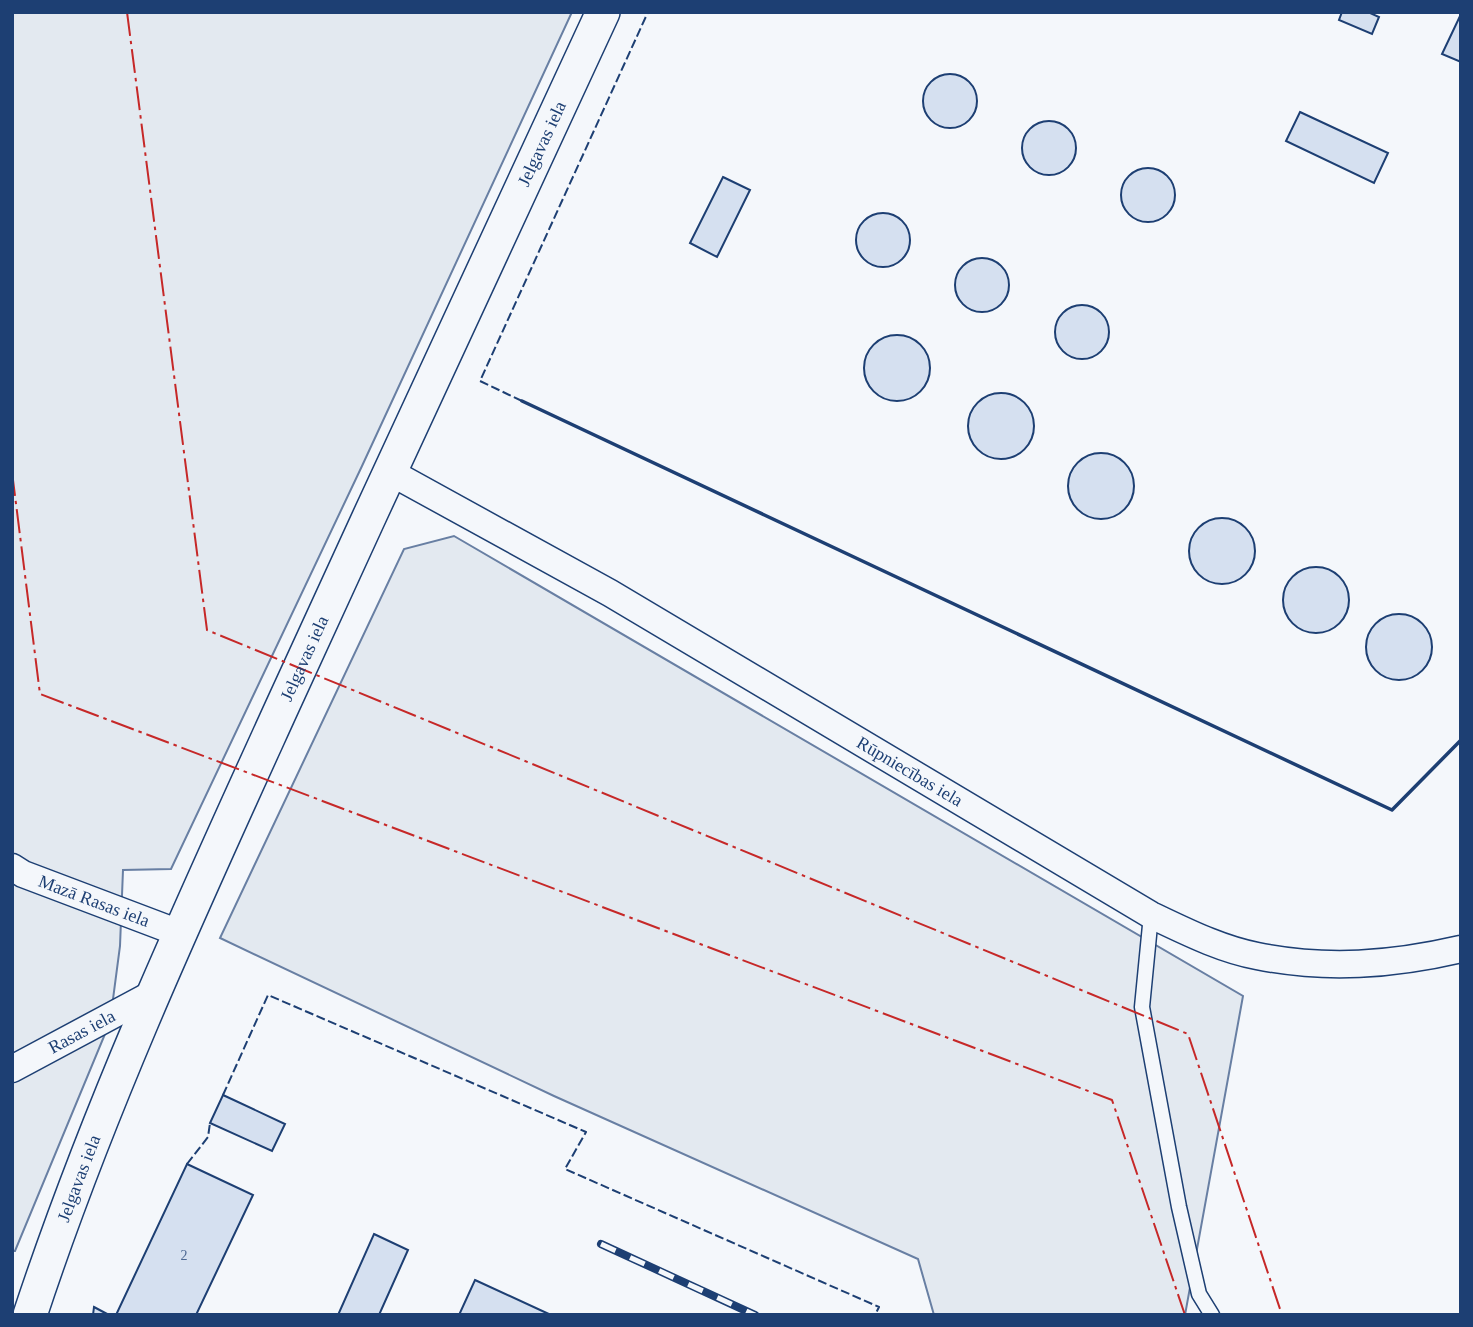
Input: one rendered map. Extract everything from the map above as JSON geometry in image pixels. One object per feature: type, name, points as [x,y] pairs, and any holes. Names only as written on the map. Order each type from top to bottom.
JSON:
[{"type":"street","name":"Jelgavas iela","points":[[30,1315],[50,1254],[152,994],[603,12]]},
{"type":"street","name":"Rūpniecības iela","points":[[390,472],[610,593],[1151,915],[1202,938],[1255,956],[1311,964],[1387,963],[1461,949]]},
{"type":"street","name":"Mazā Rasas iela","points":[[12,867],[23,874],[179,933]]},
{"type":"street","name":"Rasas iela","points":[[12,1069],[152,994]]},
{"type":"lane","points":[[1151,915],[1142,1007],[1179,1207],[1199,1294],[1212,1315]]},
{"type":"shaded area","points":[[12,12],[572,12],[362,466],[171,869],[123,870],[120,946],[110,1022],[15,1251],[12,1251]]},
{"type":"shaded area","points":[[454,536],[1243,996],[1185,1315],[934,1315],[918,1259],[554,1096],[220,938],[404,549]]},
{"type":"building","points":[[1342,12],[1368,12],[1379,17],[1372,34],[1339,20]]},
{"type":"building","points":[[1461,14],[1461,62],[1442,54]]},
{"type":"building","points":[[950,74],[969,82],[977,101],[969,120],[950,128],[931,120],[923,101],[931,82]]},
{"type":"building","points":[[1300,112],[1388,153],[1374,183],[1286,141]]},
{"type":"building","points":[[1049,121],[1068,129],[1076,148],[1068,167],[1049,175],[1030,167],[1022,148],[1030,129]]},
{"type":"building","points":[[1148,168],[1167,176],[1175,195],[1167,214],[1148,222],[1129,214],[1121,195],[1129,176]]},
{"type":"building","points":[[723,177],[750,190],[717,257],[690,243]]},
{"type":"building","points":[[883,213],[902,221],[910,240],[902,259],[883,267],[864,259],[856,240],[864,221]]},
{"type":"building","points":[[982,258],[1001,266],[1009,285],[1001,304],[982,312],[963,304],[955,285],[963,266]]},
{"type":"building","points":[[1082,305],[1101,313],[1109,332],[1101,351],[1082,359],[1063,351],[1055,332],[1063,313]]},
{"type":"building","points":[[897,335],[920,345],[930,368],[920,391],[897,401],[874,391],[864,368],[874,345]]},
{"type":"building","points":[[1001,393],[1024,403],[1034,426],[1024,449],[1001,459],[978,449],[968,426],[978,403]]},
{"type":"building","points":[[1101,453],[1124,463],[1134,486],[1124,509],[1101,519],[1078,509],[1068,486],[1078,463]]},
{"type":"building","points":[[1222,518],[1235,521],[1245,528],[1252,538],[1255,551],[1252,564],[1245,574],[1235,581],[1222,584],[1209,581],[1199,574],[1192,564],[1189,551],[1192,538],[1199,528],[1209,521]]},
{"type":"building","points":[[1316,567],[1339,577],[1349,600],[1339,623],[1316,633],[1293,623],[1283,600],[1293,577]]},
{"type":"building","points":[[1399,614],[1422,624],[1432,647],[1422,670],[1399,680],[1376,670],[1366,647],[1376,624]]},
{"type":"building","points":[[223,1095],[285,1124],[272,1151],[210,1123]]},
{"type":"building","points":[[187,1164],[253,1195],[196,1315],[116,1315]]},
{"type":"building","points":[[374,1234],[408,1250],[379,1315],[338,1315]]},
{"type":"building","points":[[475,1280],[551,1315],[459,1315]]},
{"type":"building","points":[[94,1307],[109,1315],[93,1315]]},
{"type":"railway","points":[[601,1244],[755,1315]]},
{"type":"fence","points":[[522,401],[480,381],[648,12]]},
{"type":"fence","points":[[223,1095],[268,995],[586,1132],[565,1169],[879,1307],[875,1315]]},
{"type":"fence","points":[[187,1164],[208,1137],[210,1123]]},
{"type":"wall","points":[[522,401],[1392,810],[1461,740]]},
{"type":"power","points":[[127,12],[207,630],[1188,1034],[1282,1315]]},
{"type":"power","points":[[12,472],[40,694],[1112,1100],[1185,1315]]}]
